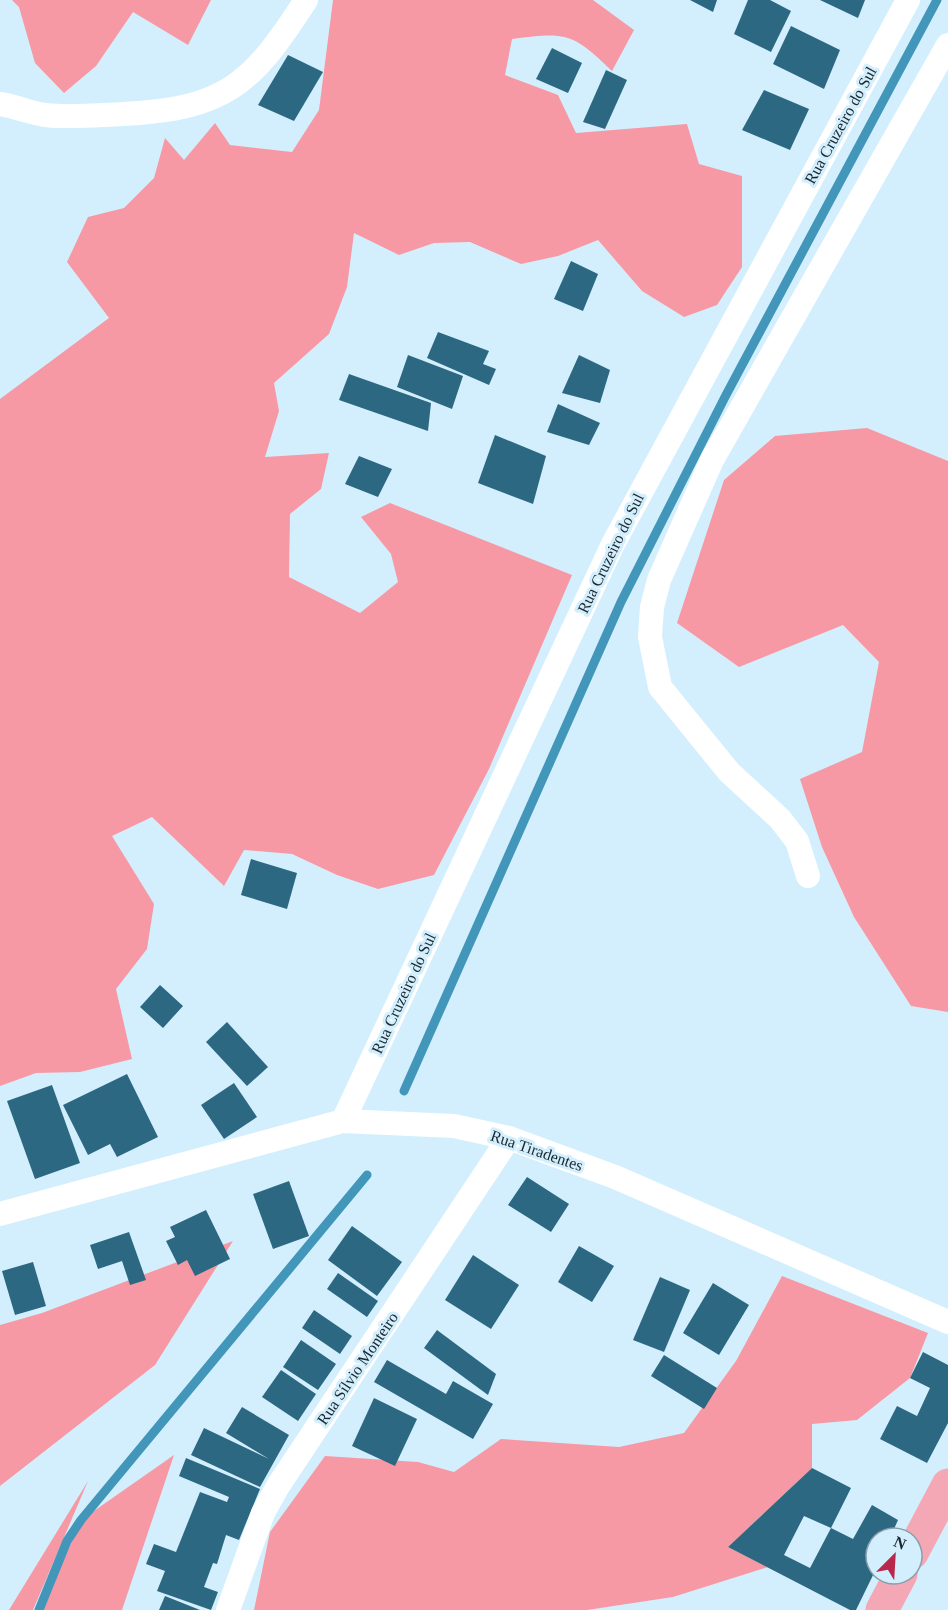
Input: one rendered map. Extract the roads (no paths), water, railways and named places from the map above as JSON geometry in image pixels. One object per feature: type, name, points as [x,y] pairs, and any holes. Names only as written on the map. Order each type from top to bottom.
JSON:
[{"type":"main road","points":[[924,1530],[948,1485]]},
{"type":"main road","points":[[882,1610],[895,1586]]},
{"type":"street","points":[[0,104],[43,114],[65,116],[139,113],[199,104],[222,96],[243,81],[268,55],[306,0]]},
{"type":"street","name":"Rua Cruzeiro do Sul","points":[[343,1121],[613,544],[908,0]]},
{"type":"street","points":[[808,876],[797,840],[780,819],[729,772],[660,687],[650,637],[652,607],[659,580],[712,460],[948,45]]},
{"type":"street","name":"Rua Tiradentes","points":[[0,1214],[343,1121],[454,1126],[509,1138],[615,1177],[948,1322]]},
{"type":"street","name":"Rua Sílvio Monteiro","points":[[228,1610],[263,1513],[278,1486],[509,1138]]},
{"type":"waterway","points":[[404,1091],[621,602],[726,395],[937,0]]},
{"type":"waterway","points":[[39,1610],[67,1541],[81,1520],[367,1175]]}]
